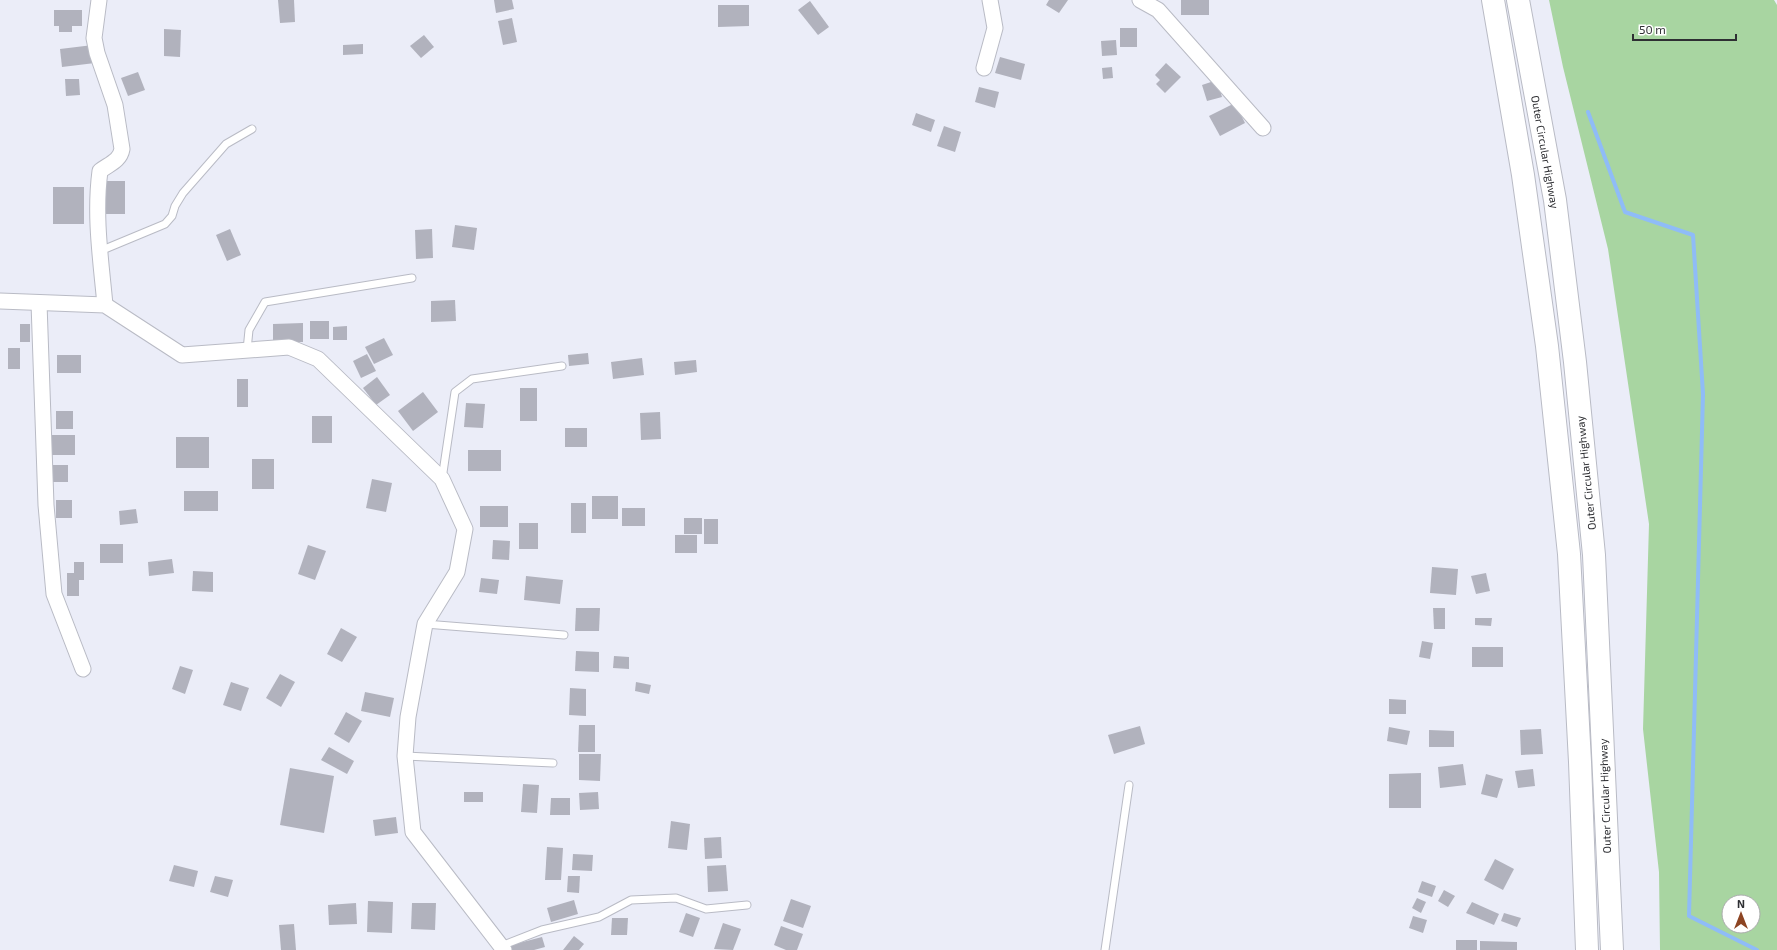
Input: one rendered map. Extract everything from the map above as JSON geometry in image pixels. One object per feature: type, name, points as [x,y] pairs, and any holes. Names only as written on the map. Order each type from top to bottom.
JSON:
[{"type":"highway","points":[[1493,0],[1523,175],[1546,338],[1568,554],[1580,762],[1587,950]]},
{"type":"highway","name":"Outer Circular Highway","points":[[1518,0],[1555,200],[1575,362],[1594,555],[1612,950]]},
{"type":"street","points":[[99,0],[94,38],[97,52],[115,105],[122,149],[120,156],[100,171],[98,190],[100,252],[106,305]]},
{"type":"street","points":[[984,68],[995,28],[990,0]]},
{"type":"street","points":[[1140,0],[1158,10],[1263,128]]},
{"type":"street","points":[[0,301],[106,305],[182,355],[289,346],[318,359],[442,479],[465,529],[456,572],[425,624],[408,717],[405,756],[413,832],[502,948]]},
{"type":"street","points":[[39,303],[46,505],[54,594],[83,669]]},
{"type":"lane","points":[[100,252],[165,224],[172,216],[175,206],[183,193],[226,144],[252,129]]},
{"type":"lane","points":[[247,350],[249,330],[265,302],[412,278]]},
{"type":"lane","points":[[442,479],[455,392],[472,379],[562,366]]},
{"type":"lane","points":[[425,624],[564,635]]},
{"type":"lane","points":[[405,756],[553,763]]},
{"type":"lane","points":[[1105,950],[1129,785]]},
{"type":"lane","points":[[502,948],[542,930],[599,917],[631,900],[676,898],[706,909],[747,905]]},
{"type":"green space","points":[[1549,0],[1774,0],[1777,5],[1777,950],[1660,950],[1659,872],[1643,729],[1649,524],[1608,249],[1563,67]]},
{"type":"building","points":[[278,0],[294,0],[295,22],[280,23]]},
{"type":"building","points":[[494,0],[512,0],[514,9],[496,13]]},
{"type":"building","points":[[1049,0],[1068,0],[1059,13],[1046,5]]},
{"type":"building","points":[[1181,0],[1209,0],[1209,15],[1181,15]]},
{"type":"building","points":[[810,1],[829,27],[818,35],[798,10]]},
{"type":"building","points":[[718,5],[749,5],[749,26],[718,27]]},
{"type":"building","points":[[54,10],[82,10],[82,26],[72,26],[72,32],[59,32],[59,26],[54,26]]},
{"type":"building","points":[[512,18],[517,42],[503,45],[498,21]]},
{"type":"building","points":[[1120,28],[1137,28],[1137,47],[1120,47]]},
{"type":"building","points":[[164,29],[181,30],[180,57],[164,56]]},
{"type":"building","points":[[424,35],[434,47],[421,58],[410,46]]},
{"type":"building","points":[[1116,40],[1117,55],[1102,56],[1101,41]]},
{"type":"building","points":[[363,44],[363,54],[343,55],[343,45]]},
{"type":"building","points":[[93,45],[95,63],[62,67],[60,49]]},
{"type":"building","points":[[1000,57],[1025,64],[1021,80],[995,73]]},
{"type":"building","points":[[1166,63],[1181,77],[1165,93],[1156,84],[1160,80],[1155,75]]},
{"type":"building","points":[[1112,67],[1113,78],[1103,79],[1102,68]]},
{"type":"building","points":[[138,72],[145,90],[128,96],[121,78]]},
{"type":"building","points":[[65,79],[79,79],[80,95],[66,96]]},
{"type":"building","points":[[1217,80],[1222,97],[1207,101],[1202,85]]},
{"type":"building","points":[[979,87],[999,92],[995,108],[975,102]]},
{"type":"building","points":[[1235,103],[1245,123],[1220,136],[1209,116]]},
{"type":"building","points":[[916,113],[935,120],[931,132],[912,125]]},
{"type":"building","points":[[944,126],[961,132],[955,152],[937,146]]},
{"type":"building","points":[[106,181],[125,181],[125,214],[106,214]]},
{"type":"building","points":[[53,187],[84,187],[84,224],[53,224]]},
{"type":"building","points":[[455,225],[477,228],[474,250],[452,247]]},
{"type":"building","points":[[230,229],[241,255],[227,261],[216,235]]},
{"type":"building","points":[[432,229],[433,258],[416,259],[415,230]]},
{"type":"building","points":[[455,300],[456,321],[431,322],[431,301]]},
{"type":"building","points":[[310,321],[329,321],[329,339],[310,339]]},
{"type":"building","points":[[303,323],[303,342],[273,342],[273,324]]},
{"type":"building","points":[[20,324],[30,324],[30,342],[20,342]]},
{"type":"building","points":[[347,326],[347,340],[333,340],[333,327]]},
{"type":"building","points":[[384,338],[393,355],[374,364],[365,347]]},
{"type":"building","points":[[8,348],[20,348],[20,369],[8,369]]},
{"type":"building","points":[[588,353],[589,364],[569,366],[568,355]]},
{"type":"building","points":[[367,354],[376,371],[361,378],[353,361]]},
{"type":"building","points":[[57,355],[81,355],[81,373],[57,373]]},
{"type":"building","points":[[642,358],[644,375],[613,379],[611,362]]},
{"type":"building","points":[[696,360],[697,372],[675,375],[674,362]]},
{"type":"building","points":[[377,377],[390,395],[376,405],[363,388]]},
{"type":"building","points":[[237,379],[248,379],[248,407],[237,407]]},
{"type":"building","points":[[520,388],[537,388],[537,421],[520,421]]},
{"type":"building","points":[[423,392],[438,412],[413,431],[398,411]]},
{"type":"building","points":[[466,403],[485,404],[483,428],[464,427]]},
{"type":"building","points":[[56,411],[73,411],[73,429],[56,429]]},
{"type":"building","points":[[660,412],[661,439],[641,440],[640,413]]},
{"type":"building","points":[[312,416],[332,416],[332,443],[312,443]]},
{"type":"building","points":[[565,428],[587,428],[587,447],[565,447]]},
{"type":"building","points":[[52,435],[75,435],[75,455],[52,455]]},
{"type":"building","points":[[176,437],[209,437],[209,468],[176,468]]},
{"type":"building","points":[[468,450],[501,450],[501,471],[468,471]]},
{"type":"building","points":[[252,459],[274,459],[274,489],[252,489]]},
{"type":"building","points":[[53,465],[68,465],[68,482],[53,482]]},
{"type":"building","points":[[372,479],[392,483],[386,512],[366,508]]},
{"type":"building","points":[[184,491],[218,491],[218,511],[184,511]]},
{"type":"building","points":[[592,496],[618,496],[618,519],[592,519]]},
{"type":"building","points":[[56,500],[72,500],[72,518],[56,518]]},
{"type":"building","points":[[571,503],[586,503],[586,533],[571,533]]},
{"type":"building","points":[[480,506],[508,506],[508,527],[480,527]]},
{"type":"building","points":[[622,508],[645,508],[645,526],[622,526]]},
{"type":"building","points":[[136,509],[138,523],[120,525],[119,511]]},
{"type":"building","points":[[684,518],[702,518],[702,534],[684,534]]},
{"type":"building","points":[[704,519],[718,519],[718,544],[704,544]]},
{"type":"building","points":[[519,523],[538,523],[538,549],[519,549]]},
{"type":"building","points":[[675,535],[697,535],[697,553],[675,553]]},
{"type":"building","points":[[493,540],[510,541],[509,560],[492,559]]},
{"type":"building","points":[[100,544],[123,544],[123,563],[100,563]]},
{"type":"building","points":[[308,545],[326,551],[315,580],[298,574]]},
{"type":"building","points":[[172,559],[174,573],[149,576],[148,562]]},
{"type":"building","points":[[74,562],[84,562],[84,580],[79,580],[79,596],[67,596],[67,573],[74,573]]},
{"type":"building","points":[[1432,567],[1458,569],[1456,595],[1430,593]]},
{"type":"building","points":[[193,571],[213,572],[213,592],[192,591]]},
{"type":"building","points":[[1486,573],[1490,591],[1476,594],[1471,576]]},
{"type":"building","points":[[526,576],[563,580],[560,604],[524,600]]},
{"type":"building","points":[[481,578],[499,580],[497,594],[479,592]]},
{"type":"building","points":[[576,608],[600,608],[599,631],[575,631]]},
{"type":"building","points":[[1433,608],[1445,608],[1445,629],[1434,629]]},
{"type":"building","points":[[1475,618],[1492,618],[1491,626],[1475,625]]},
{"type":"building","points":[[341,628],[357,637],[342,662],[327,654]]},
{"type":"building","points":[[1422,641],[1433,643],[1430,659],[1419,657]]},
{"type":"building","points":[[1472,647],[1503,647],[1503,667],[1472,667]]},
{"type":"building","points":[[576,651],[599,652],[599,672],[575,671]]},
{"type":"building","points":[[614,656],[629,657],[629,669],[613,668]]},
{"type":"building","points":[[180,666],[193,670],[185,694],[172,689]]},
{"type":"building","points":[[280,674],[295,682],[281,707],[266,698]]},
{"type":"building","points":[[231,682],[249,688],[241,711],[223,705]]},
{"type":"building","points":[[636,682],[651,685],[649,694],[635,691]]},
{"type":"building","points":[[570,688],[586,689],[586,716],[569,715]]},
{"type":"building","points":[[365,692],[394,698],[390,717],[361,711]]},
{"type":"building","points":[[1389,699],[1406,700],[1406,714],[1389,714]]},
{"type":"building","points":[[346,712],[362,721],[349,743],[334,734]]},
{"type":"building","points":[[579,725],[595,725],[595,752],[578,752]]},
{"type":"building","points":[[1140,726],[1145,744],[1114,754],[1108,735]]},
{"type":"building","points":[[1389,727],[1410,731],[1407,745],[1387,741]]},
{"type":"building","points":[[1541,729],[1543,754],[1521,755],[1520,730]]},
{"type":"building","points":[[1429,730],[1454,731],[1454,747],[1429,747]]},
{"type":"building","points":[[329,747],[354,761],[347,774],[321,760]]},
{"type":"building","points":[[579,754],[601,754],[600,781],[579,780]]},
{"type":"building","points":[[1463,764],[1466,785],[1440,788],[1438,767]]},
{"type":"building","points":[[290,768],[334,776],[324,833],[280,825]]},
{"type":"building","points":[[1533,769],[1535,786],[1518,788],[1515,771]]},
{"type":"building","points":[[1421,773],[1421,808],[1389,808],[1389,774]]},
{"type":"building","points":[[1486,774],[1503,779],[1497,798],[1481,794]]},
{"type":"building","points":[[523,784],[539,785],[537,813],[521,812]]},
{"type":"building","points":[[464,792],[483,792],[483,802],[464,802]]},
{"type":"building","points":[[598,792],[599,809],[580,810],[579,793]]},
{"type":"building","points":[[551,798],[570,798],[570,815],[550,815]]},
{"type":"building","points":[[396,817],[398,833],[375,836],[373,820]]},
{"type":"building","points":[[671,821],[690,824],[687,850],[668,848]]},
{"type":"building","points":[[721,837],[722,858],[705,859],[704,838]]},
{"type":"building","points":[[547,847],[563,848],[561,880],[545,880]]},
{"type":"building","points":[[573,854],[593,855],[592,871],[572,870]]},
{"type":"building","points":[[1495,859],[1514,869],[1503,890],[1484,880]]},
{"type":"building","points":[[174,865],[198,871],[194,887],[169,881]]},
{"type":"building","points":[[726,865],[728,891],[708,892],[707,866]]},
{"type":"building","points":[[215,876],[233,880],[228,897],[210,892]]},
{"type":"building","points":[[568,876],[580,876],[579,893],[567,892]]},
{"type":"building","points":[[1422,881],[1436,886],[1432,897],[1418,892]]},
{"type":"building","points":[[1444,890],[1455,896],[1448,907],[1438,901]]},
{"type":"building","points":[[1417,898],[1426,902],[1421,913],[1412,908]]},
{"type":"building","points":[[791,899],[811,906],[803,928],[783,921]]},
{"type":"building","points":[[574,900],[578,914],[551,922],[547,908]]},
{"type":"building","points":[[368,901],[393,902],[392,933],[367,932]]},
{"type":"building","points":[[1472,902],[1499,914],[1494,925],[1466,913]]},
{"type":"building","points":[[356,903],[357,924],[329,925],[328,905]]},
{"type":"building","points":[[412,903],[436,903],[435,930],[411,929]]},
{"type":"building","points":[[686,913],[700,918],[693,937],[679,932]]},
{"type":"building","points":[[1504,913],[1521,918],[1517,927],[1501,921]]},
{"type":"building","points":[[1413,916],[1427,920],[1423,933],[1409,928]]},
{"type":"building","points":[[612,918],[628,918],[627,935],[611,935]]},
{"type":"building","points":[[723,923],[741,929],[733,950],[714,949]]},
{"type":"building","points":[[294,924],[296,950],[281,950],[279,925]]},
{"type":"building","points":[[781,926],[803,934],[797,950],[786,950],[774,945]]},
{"type":"building","points":[[574,936],[584,944],[579,950],[563,950]]},
{"type":"building","points":[[542,937],[545,947],[534,950],[512,950],[511,945]]},
{"type":"building","points":[[1456,940],[1477,940],[1477,950],[1456,950]]},
{"type":"building","points":[[1480,941],[1517,942],[1517,950],[1480,950]]},
{"type":"waterway","points":[[1588,112],[1625,212],[1693,235],[1703,394],[1689,916],[1757,950]]}]
